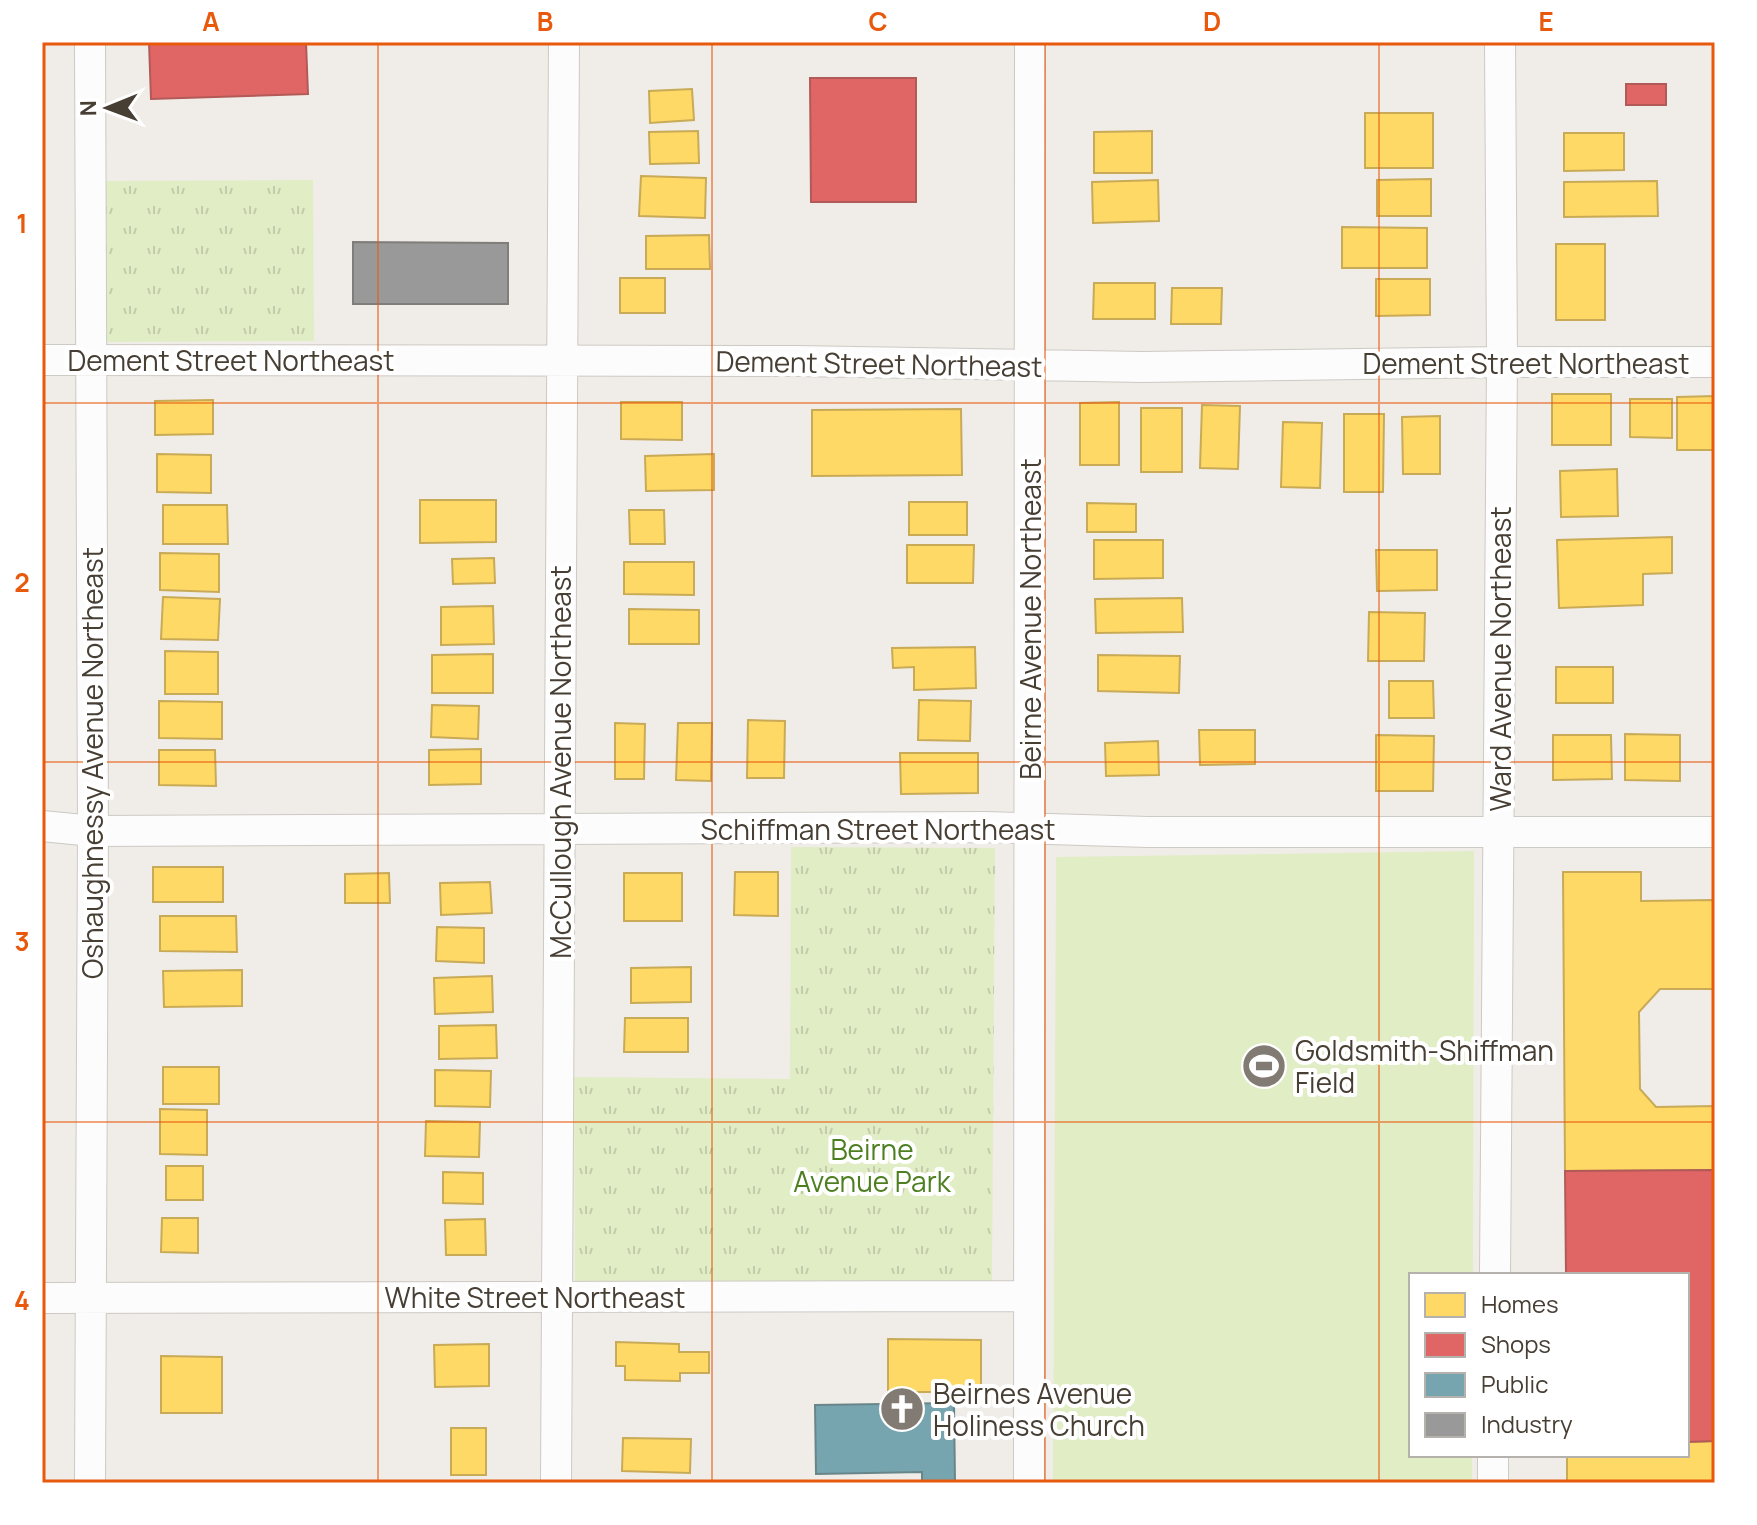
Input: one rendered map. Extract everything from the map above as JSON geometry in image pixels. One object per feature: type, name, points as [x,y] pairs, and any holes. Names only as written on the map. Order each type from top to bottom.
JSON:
[{"type":"street","name":"Oshaughnessy Avenue Northeast","points":[[90,42],[93,831],[90,1483]]},
{"type":"street","name":"McCullough Avenue Northeast","points":[[556,1483],[564,42]]},
{"type":"street","name":"Beirne Avenue Northeast","points":[[1029,1483],[1030,42]]},
{"type":"street","name":"Ward Avenue Northeast","points":[[1495,1273],[1502,362],[1500,42]]},
{"type":"street","name":"Dement Street Northeast","points":[[42,360],[797,361],[1142,367],[1715,362]]},
{"type":"street","name":"Schiffman Street Northeast","points":[[42,826],[93,831],[970,827],[1148,832],[1715,832]]},
{"type":"street","name":"White Street Northeast","points":[[42,1298],[1029,1296]]},
{"type":"street","points":[[1493,1457],[1493,1483]]},
{"type":"green space","points":[[313,180],[314,341],[107,342],[106,181]]},
{"type":"green space","name":"Beirne Avenue Park","points":[[791,847],[995,848],[992,1283],[575,1287],[574,1077],[790,1079]]},
{"type":"green space","name":"Goldsmith-Shiffman Field","points":[[1474,851],[1473,1273],[1409,1273],[1409,1457],[1472,1457],[1472,1483],[1053,1483],[1056,857]]},
{"type":"building: Homes","points":[[692,89],[694,120],[650,123],[649,91]]},
{"type":"building: Homes","points":[[1365,113],[1433,113],[1433,168],[1365,168]]},
{"type":"building: Homes","points":[[698,131],[699,163],[650,164],[649,132]]},
{"type":"building: Homes","points":[[1152,131],[1152,173],[1094,173],[1094,132]]},
{"type":"building: Homes","points":[[1564,133],[1624,133],[1624,170],[1564,171]]},
{"type":"building: Homes","points":[[641,176],[706,178],[705,218],[639,216]]},
{"type":"building: Homes","points":[[1431,179],[1431,216],[1377,216],[1377,180]]},
{"type":"building: Homes","points":[[1158,180],[1159,221],[1093,223],[1092,182]]},
{"type":"building: Homes","points":[[1657,181],[1658,216],[1564,217],[1564,182]]},
{"type":"building: Homes","points":[[1342,227],[1427,228],[1427,268],[1342,268]]},
{"type":"building: Homes","points":[[709,235],[710,269],[646,269],[646,236]]},
{"type":"building: Homes","points":[[1556,244],[1605,244],[1605,320],[1556,320]]},
{"type":"building: Homes","points":[[620,278],[665,278],[665,313],[620,313]]},
{"type":"building: Homes","points":[[1376,279],[1430,279],[1430,315],[1376,316]]},
{"type":"building: Homes","points":[[1094,283],[1155,283],[1155,319],[1093,319]]},
{"type":"building: Homes","points":[[1172,288],[1222,288],[1221,324],[1171,324]]},
{"type":"building: Homes","points":[[1552,394],[1611,394],[1611,445],[1552,445]]},
{"type":"building: Homes","points":[[1715,396],[1715,450],[1677,450],[1677,397]]},
{"type":"building: Homes","points":[[1630,399],[1672,399],[1672,438],[1630,437]]},
{"type":"building: Homes","points":[[213,400],[213,434],[155,435],[155,401]]},
{"type":"building: Homes","points":[[621,402],[682,402],[682,440],[621,439]]},
{"type":"building: Homes","points":[[1119,402],[1119,465],[1080,465],[1080,403]]},
{"type":"building: Homes","points":[[1202,405],[1240,406],[1238,469],[1200,468]]},
{"type":"building: Homes","points":[[1141,408],[1182,408],[1182,472],[1141,472]]},
{"type":"building: Homes","points":[[961,409],[962,475],[812,476],[812,410]]},
{"type":"building: Homes","points":[[1344,414],[1384,414],[1383,492],[1344,492]]},
{"type":"building: Homes","points":[[1440,416],[1440,474],[1403,474],[1402,417]]},
{"type":"building: Homes","points":[[1283,422],[1322,423],[1320,488],[1281,487]]},
{"type":"building: Homes","points":[[157,454],[211,455],[211,493],[157,492]]},
{"type":"building: Homes","points":[[714,454],[714,490],[646,491],[645,456]]},
{"type":"building: Homes","points":[[1617,469],[1618,516],[1561,517],[1560,471]]},
{"type":"building: Homes","points":[[420,500],[496,500],[496,542],[420,543]]},
{"type":"building: Homes","points":[[909,502],[967,502],[967,535],[909,535]]},
{"type":"building: Homes","points":[[1087,503],[1136,504],[1136,532],[1087,532]]},
{"type":"building: Homes","points":[[163,505],[227,505],[228,544],[163,544]]},
{"type":"building: Homes","points":[[629,510],[664,510],[665,544],[630,544]]},
{"type":"building: Homes","points":[[1672,537],[1672,573],[1643,574],[1643,605],[1559,608],[1557,540]]},
{"type":"building: Homes","points":[[1094,540],[1163,540],[1163,578],[1094,579]]},
{"type":"building: Homes","points":[[907,545],[974,545],[973,583],[907,583]]},
{"type":"building: Homes","points":[[1376,550],[1437,550],[1437,590],[1377,591]]},
{"type":"building: Homes","points":[[160,553],[219,554],[219,592],[160,590]]},
{"type":"building: Homes","points":[[494,558],[495,583],[453,584],[452,559]]},
{"type":"building: Homes","points":[[624,562],[694,562],[694,595],[624,594]]},
{"type":"building: Homes","points":[[163,597],[220,599],[218,640],[161,639]]},
{"type":"building: Homes","points":[[1182,598],[1183,632],[1096,633],[1095,599]]},
{"type":"building: Homes","points":[[493,606],[494,644],[441,645],[441,607]]},
{"type":"building: Homes","points":[[629,609],[699,610],[699,644],[629,644]]},
{"type":"building: Homes","points":[[1369,612],[1425,613],[1424,661],[1368,661]]},
{"type":"building: Homes","points":[[975,647],[976,688],[914,690],[914,667],[893,668],[892,648]]},
{"type":"building: Homes","points":[[165,651],[218,652],[218,694],[165,694]]},
{"type":"building: Homes","points":[[493,654],[493,693],[432,693],[432,655]]},
{"type":"building: Homes","points":[[1098,655],[1180,656],[1179,693],[1098,691]]},
{"type":"building: Homes","points":[[1556,667],[1613,667],[1613,703],[1556,703]]},
{"type":"building: Homes","points":[[1389,681],[1433,681],[1434,718],[1389,718]]},
{"type":"building: Homes","points":[[919,700],[971,701],[970,741],[918,740]]},
{"type":"building: Homes","points":[[159,701],[222,702],[222,739],[159,738]]},
{"type":"building: Homes","points":[[432,705],[479,706],[478,739],[431,737]]},
{"type":"building: Homes","points":[[748,720],[785,721],[784,778],[747,778]]},
{"type":"building: Homes","points":[[615,723],[645,724],[644,779],[615,779]]},
{"type":"building: Homes","points":[[678,723],[712,723],[711,781],[676,780]]},
{"type":"building: Homes","points":[[1199,730],[1255,730],[1255,764],[1200,765]]},
{"type":"building: Homes","points":[[1625,734],[1680,735],[1680,781],[1625,780]]},
{"type":"building: Homes","points":[[1376,735],[1434,736],[1433,791],[1376,791]]},
{"type":"building: Homes","points":[[1553,735],[1611,735],[1612,779],[1553,780]]},
{"type":"building: Homes","points":[[1158,741],[1159,775],[1106,776],[1105,743]]},
{"type":"building: Homes","points":[[481,749],[481,784],[429,785],[429,750]]},
{"type":"building: Homes","points":[[159,750],[215,750],[216,786],[159,785]]},
{"type":"building: Homes","points":[[900,753],[978,753],[978,793],[901,794]]},
{"type":"building: Homes","points":[[153,867],[223,867],[223,902],[153,902]]},
{"type":"building: Homes","points":[[735,872],[778,872],[778,916],[734,915]]},
{"type":"building: Homes","points":[[1563,872],[1641,872],[1641,901],[1715,900],[1715,989],[1660,989],[1639,1012],[1640,1089],[1656,1107],[1715,1106],[1715,1170],[1565,1171]]},
{"type":"building: Homes","points":[[389,873],[390,903],[345,903],[345,874]]},
{"type":"building: Homes","points":[[624,873],[682,873],[682,921],[624,921]]},
{"type":"building: Homes","points":[[490,882],[492,913],[441,915],[440,883]]},
{"type":"building: Homes","points":[[160,916],[236,916],[237,952],[160,951]]},
{"type":"building: Homes","points":[[437,927],[484,928],[484,963],[436,961]]},
{"type":"building: Homes","points":[[691,967],[691,1002],[631,1003],[631,968]]},
{"type":"building: Homes","points":[[242,970],[242,1006],[164,1007],[163,971]]},
{"type":"building: Homes","points":[[492,976],[493,1012],[435,1014],[434,978]]},
{"type":"building: Homes","points":[[625,1018],[688,1018],[688,1052],[624,1052]]},
{"type":"building: Homes","points":[[496,1025],[497,1058],[439,1059],[439,1026]]},
{"type":"building: Homes","points":[[163,1067],[219,1067],[219,1104],[163,1104]]},
{"type":"building: Homes","points":[[435,1070],[491,1071],[490,1107],[435,1106]]},
{"type":"building: Homes","points":[[160,1109],[207,1110],[207,1155],[160,1154]]},
{"type":"building: Homes","points":[[426,1121],[480,1122],[479,1157],[425,1156]]},
{"type":"building: Homes","points":[[166,1166],[203,1166],[203,1200],[166,1200]]},
{"type":"building: Homes","points":[[443,1172],[483,1173],[483,1204],[443,1203]]},
{"type":"building: Homes","points":[[162,1218],[198,1218],[198,1253],[161,1252]]},
{"type":"building: Homes","points":[[485,1219],[486,1255],[446,1255],[445,1220]]},
{"type":"building: Homes","points":[[888,1339],[981,1340],[981,1392],[888,1392]]},
{"type":"building: Homes","points":[[616,1342],[679,1344],[679,1352],[709,1352],[709,1373],[680,1373],[680,1381],[625,1380],[625,1366],[616,1366]]},
{"type":"building: Homes","points":[[489,1344],[489,1386],[435,1387],[434,1345]]},
{"type":"building: Homes","points":[[161,1356],[222,1357],[222,1413],[161,1413]]},
{"type":"building: Homes","points":[[451,1428],[486,1428],[486,1475],[451,1475]]},
{"type":"building: Homes","points":[[623,1438],[691,1439],[690,1473],[622,1471]]},
{"type":"building: Homes","points":[[1715,1441],[1715,1483],[1567,1483],[1567,1457],[1689,1457],[1689,1442]]},
{"type":"building: Shops","points":[[149,42],[306,42],[308,94],[151,99]]},
{"type":"building: Shops","points":[[810,78],[916,78],[916,202],[811,202]]},
{"type":"building: Shops","points":[[1626,84],[1666,84],[1666,105],[1626,105]]},
{"type":"building: Shops","points":[[1715,1170],[1715,1441],[1689,1442],[1689,1273],[1566,1273],[1565,1171]]},
{"type":"building: Public","points":[[954,1403],[955,1483],[922,1483],[922,1472],[816,1474],[815,1405]]},
{"type":"building: Industry","points":[[353,242],[508,243],[508,304],[353,304]]},
{"type":"place","name":"Goldsmith-Shiffman Field","points":[[1264,1066]]},
{"type":"place","name":"Beirnes Avenue Holiness Church","points":[[902,1409]]}]
